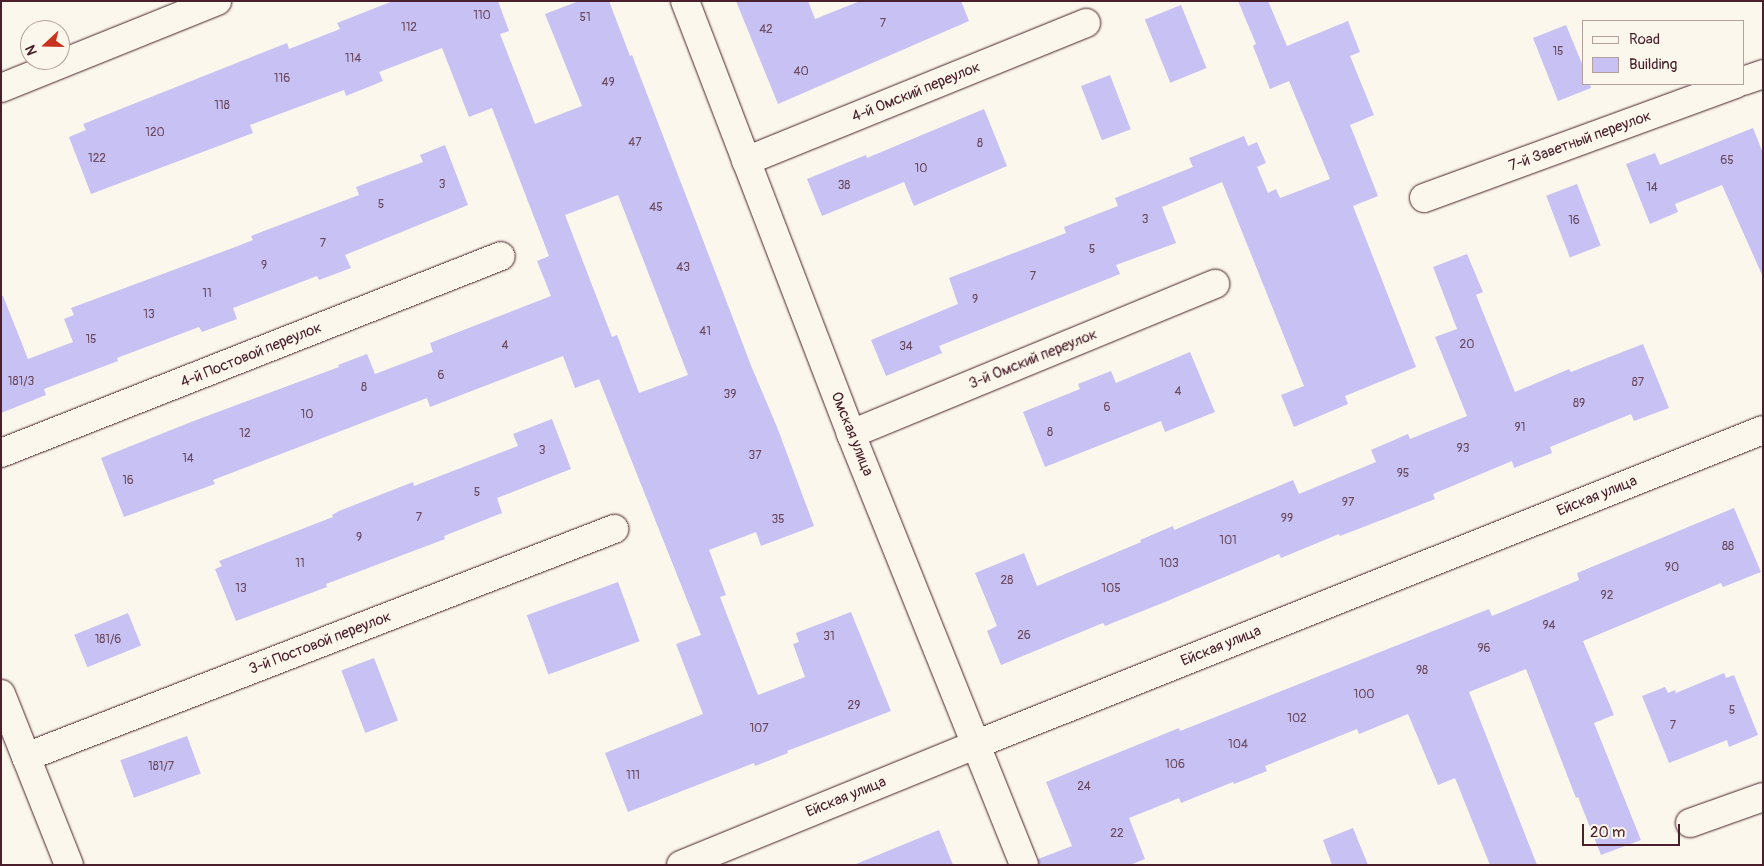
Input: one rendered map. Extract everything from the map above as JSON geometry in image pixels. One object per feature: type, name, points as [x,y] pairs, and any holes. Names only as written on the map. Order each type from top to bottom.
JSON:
[{"type":"street","points":[[1,88],[217,1]]},
{"type":"street","name":"Омская улица","points":[[685,1],[851,434],[1024,865]]},
{"type":"street","name":"4-й Омский переулок","points":[[746,161],[1086,23]]},
{"type":"street","points":[[1744,81],[1763,74]]},
{"type":"street","name":"7-й Заветный переулок","points":[[1424,198],[1733,85]]},
{"type":"street","name":"4-й Постовой переулок","points":[[1,453],[501,256]]},
{"type":"street","name":"3-й Омский переулок","points":[[851,434],[1215,284]]},
{"type":"street","name":"Ейская улица","points":[[681,865],[977,744],[1763,430]]},
{"type":"street","name":"3-й Постовой переулок","points":[[26,757],[614,529]]},
{"type":"street","points":[[1,694],[69,865]]},
{"type":"street","points":[[1690,824],[1763,797]]},
{"type":"building","points":[[393,1],[498,1],[509,31],[500,34],[535,124],[582,106],[545,14],[579,1],[609,1],[630,56],[632,55],[814,526],[761,546],[756,532],[709,550],[726,595],[720,597],[758,695],[805,677],[793,644],[799,642],[796,633],[851,612],[891,711],[787,751],[788,753],[755,766],[754,763],[628,812],[605,753],[703,714],[676,644],[701,635],[599,379],[575,388],[563,356],[430,407],[427,398],[213,480],[215,484],[124,517],[101,458],[339,367],[338,365],[367,354],[375,374],[433,352],[430,343],[551,296],[537,261],[549,256],[492,108],[469,117],[442,48],[379,72],[383,81],[346,96],[344,90],[250,125],[253,133],[91,194],[69,137],[86,130],[83,124],[287,43],[289,49],[340,29],[337,23]],"holes":[[[618,195],[688,375],[639,393],[617,335],[612,337],[565,215]]]},
{"type":"building","points":[[736,1],[808,1],[815,19],[860,1],[961,1],[969,21],[778,104]]},
{"type":"building","points":[[1238,1],[1268,1],[1287,46],[1348,21],[1360,52],[1350,56],[1374,115],[1350,125],[1378,196],[1353,206],[1416,367],[1345,396],[1348,404],[1294,427],[1281,395],[1304,386],[1222,182],[1162,207],[1176,243],[1116,265],[1120,274],[939,346],[942,353],[886,376],[871,340],[958,304],[949,278],[1066,233],[1064,227],[1118,206],[1115,198],[1193,167],[1189,158],[1244,136],[1248,146],[1257,142],[1266,163],[1257,167],[1268,193],[1276,189],[1280,198],[1330,179],[1289,81],[1270,89],[1253,46],[1256,44]]},
{"type":"building","points":[[1181,5],[1206,68],[1170,83],[1145,20]]},
{"type":"building","points":[[1566,25],[1582,64],[1582,85],[1590,85],[1591,88],[1558,101],[1533,38]]},
{"type":"building","points":[[1110,75],[1131,129],[1102,140],[1081,86]]},
{"type":"building","points":[[984,109],[1007,166],[914,206],[904,182],[822,216],[807,179],[866,155],[867,158]]},
{"type":"building","points":[[1753,128],[1763,153],[1763,277],[1722,185],[1675,204],[1678,212],[1650,224],[1626,164],[1655,153],[1660,165]]},
{"type":"building","points":[[445,145],[468,205],[345,255],[351,268],[319,280],[317,276],[233,308],[237,319],[202,332],[199,327],[117,358],[118,361],[44,389],[46,395],[1,413],[1,296],[3,296],[28,359],[73,342],[64,319],[74,315],[71,308],[238,246],[253,240],[251,236],[359,195],[356,187],[423,162],[420,155]]},
{"type":"building","points":[[1577,184],[1601,246],[1570,257],[1546,196]]},
{"type":"building","points":[[1467,254],[1483,292],[1476,295],[1515,392],[1569,369],[1571,372],[1643,344],[1669,408],[1634,421],[1631,414],[1550,447],[1552,453],[1514,468],[1512,461],[1433,494],[1435,499],[1340,536],[1339,534],[1281,558],[1279,554],[1105,626],[1103,623],[1001,665],[987,631],[997,626],[975,573],[1024,553],[1037,586],[1141,542],[1140,540],[1173,526],[1174,530],[1293,480],[1299,494],[1376,462],[1371,450],[1408,434],[1410,439],[1467,416],[1435,337],[1457,329],[1433,267]]},
{"type":"building","points":[[1190,352],[1215,412],[1165,432],[1161,421],[1045,467],[1023,412],[1080,389],[1078,384],[1111,371],[1116,383]]},
{"type":"building","points":[[552,419],[571,469],[497,498],[502,513],[444,536],[445,539],[326,584],[327,587],[236,621],[215,569],[222,566],[219,561],[333,517],[332,515],[339,511],[413,482],[414,486],[518,446],[513,434]]},
{"type":"building","points":[[1734,508],[1761,572],[1723,587],[1721,583],[1583,641],[1614,715],[1594,723],[1641,840],[1601,855],[1578,797],[1576,798],[1526,669],[1469,692],[1537,865],[1490,865],[1455,778],[1438,785],[1408,714],[1359,734],[1357,729],[1265,766],[1267,771],[1234,784],[1233,782],[1181,803],[1179,798],[1129,818],[1145,859],[1130,865],[1039,865],[1038,859],[1072,846],[1046,782],[1179,728],[1180,731],[1489,609],[1492,616],[1579,580],[1577,573]]},
{"type":"building","points":[[618,582],[640,641],[548,674],[527,615]]},
{"type":"building","points":[[128,613],[141,645],[87,667],[74,635]]},
{"type":"building","points":[[374,658],[398,721],[365,733],[341,671]]},
{"type":"building","points":[[1724,673],[1726,678],[1734,675],[1758,735],[1729,747],[1727,740],[1669,763],[1642,696],[1665,687],[1668,693],[1675,690],[1676,693]]},
{"type":"building","points":[[187,736],[201,774],[134,798],[120,760]]},
{"type":"building","points":[[1353,828],[1368,865],[1332,865],[1323,840]]},
{"type":"building","points":[[939,830],[953,865],[856,865],[856,864]]}]
